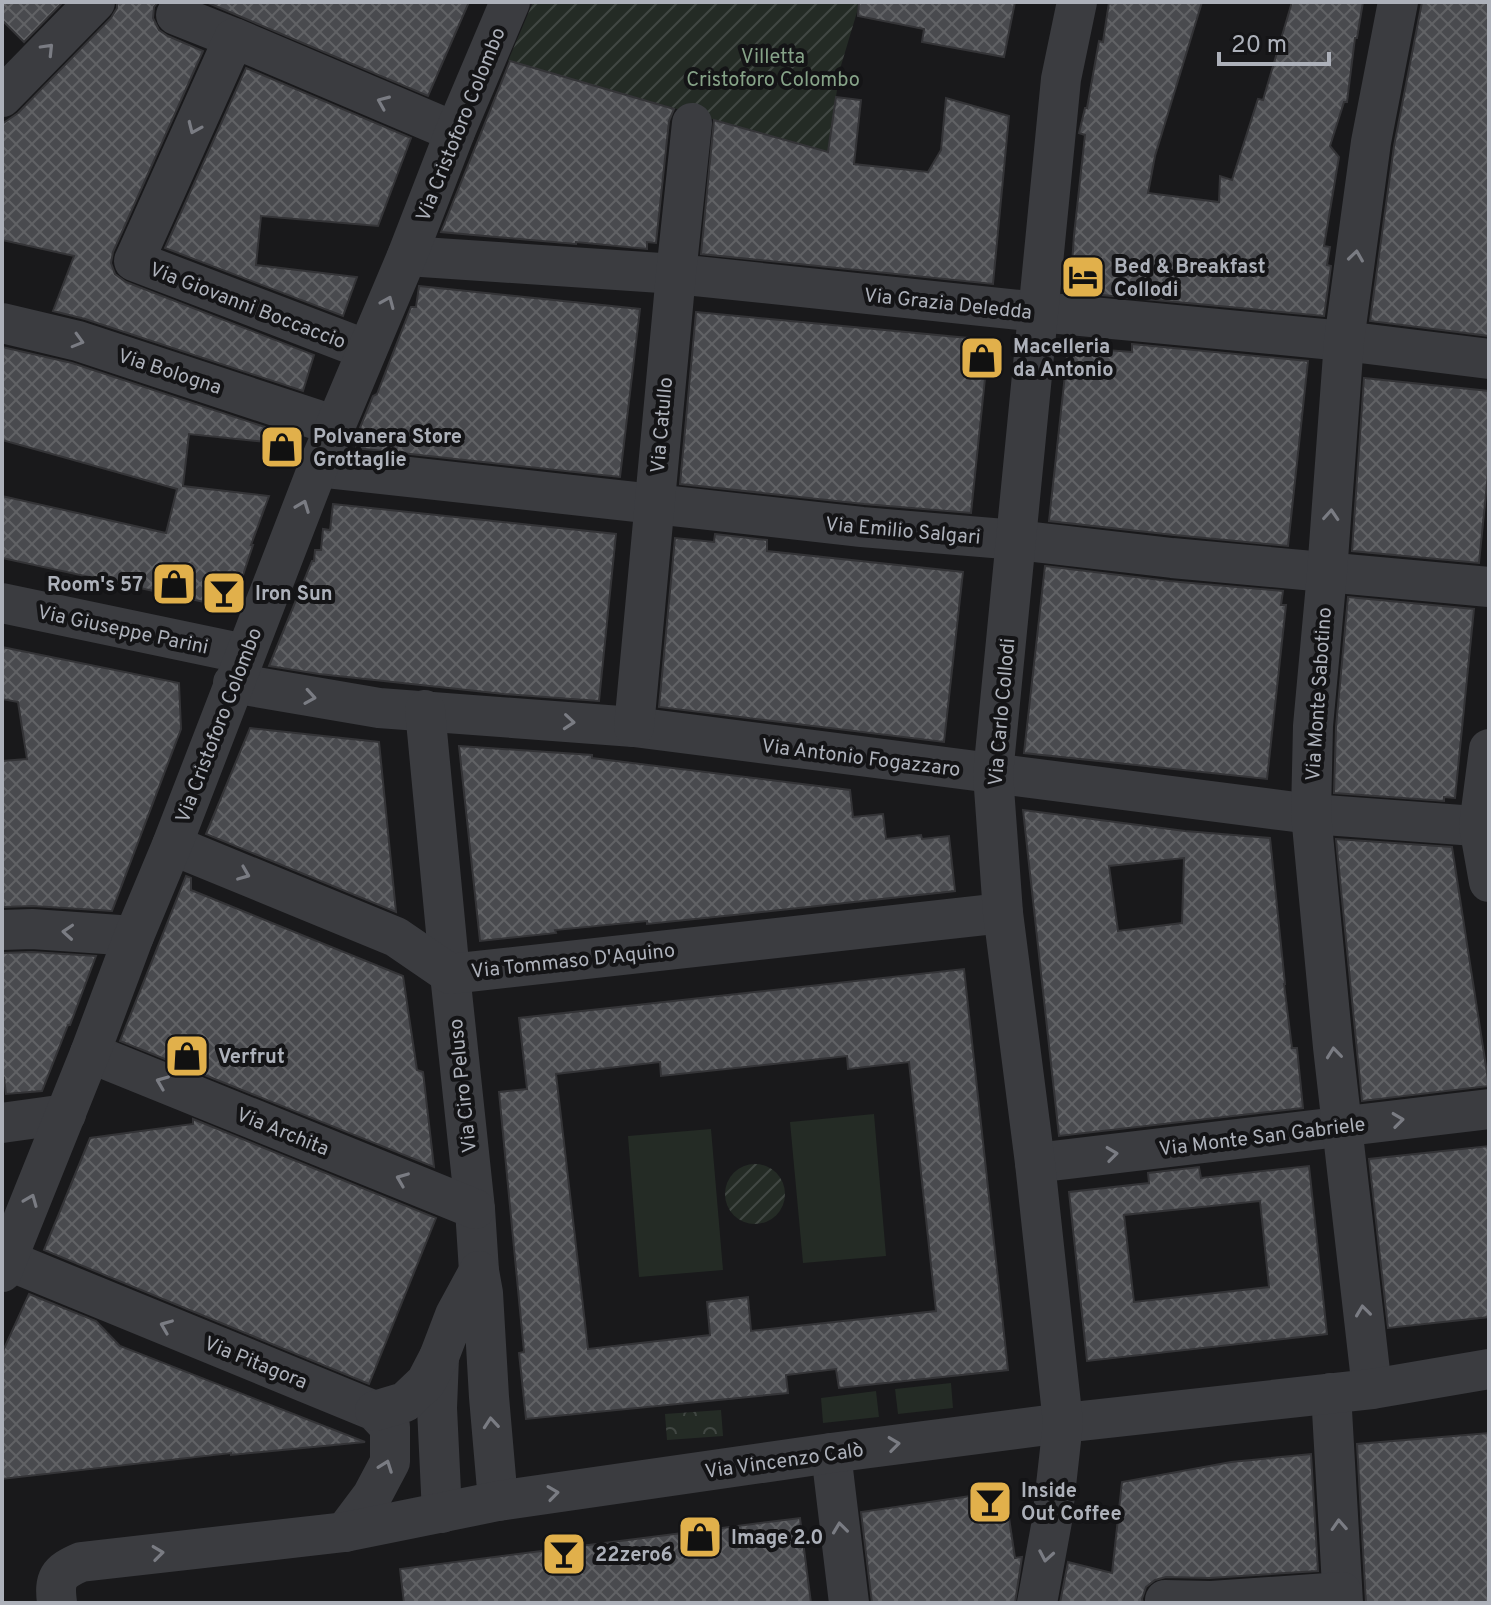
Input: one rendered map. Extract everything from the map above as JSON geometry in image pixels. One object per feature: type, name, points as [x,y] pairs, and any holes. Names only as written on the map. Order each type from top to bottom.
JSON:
[{"type":"street","points":[[2,97],[95,2]]},
{"type":"street","name":"Via Cristoforo Colombo","points":[[4,1266],[318,467],[510,2]]},
{"type":"street","name":"Via Carlo Collodi","points":[[1037,1603],[1052,1521],[1063,1423],[1035,1163],[1003,913],[993,774],[1061,79],[1077,2]]},
{"type":"street","name":"Via Monte Sabotino","points":[[1372,1389],[1311,814],[1313,726],[1344,341],[1371,142],[1398,2]]},
{"type":"street","points":[[176,15],[455,132]]},
{"type":"street","name":"Via Giovanni Boccaccio","points":[[234,38],[134,261],[367,350]]},
{"type":"street","name":"Via Catullo","points":[[634,727],[692,123]]},
{"type":"street","name":"Via Grazia Deledda","points":[[407,256],[676,274],[1344,341],[1489,359]]},
{"type":"street","name":"Via Bologna","points":[[2,323],[78,341],[336,426]]},
{"type":"street","name":"Via Emilio Salgari","points":[[318,467],[862,527],[1489,587]]},
{"type":"street","name":"Via Giuseppe Parini","points":[[2,603],[239,669]]},
{"type":"street","name":"Via Antonio Fogazzaro","points":[[239,669],[379,708],[634,727],[1311,814],[1484,827]]},
{"type":"street","name":"Via Ciro Peluso","points":[[425,710],[483,1293],[498,1501]]},
{"type":"street","points":[[1489,749],[1484,827],[1489,882]]},
{"type":"street","name":"Via Tommaso D'Aquino","points":[[172,845],[396,937],[450,974],[1003,913]]},
{"type":"street","points":[[2,930],[134,936]]},
{"type":"street","name":"Via Archita","points":[[90,1053],[475,1209]]},
{"type":"street","name":"Via Monte San Gabriele","points":[[1035,1163],[1489,1109]]},
{"type":"street","points":[[2,1123],[66,1114]]},
{"type":"street","name":"Via Pitagora","points":[[4,1266],[375,1411]]},
{"type":"street","points":[[345,1532],[372,1496],[390,1462],[390,1427],[375,1411],[405,1402],[426,1382],[455,1315],[479,1271]]},
{"type":"street","points":[[439,1357],[437,1408],[442,1513]]},
{"type":"street","name":"Via Vincenzo Calò","points":[[57,1603],[55,1584],[64,1569],[81,1562],[345,1532],[498,1501],[831,1453],[1063,1423],[1372,1389],[1489,1369]]},
{"type":"street","points":[[1165,1600],[1343,1597],[1331,1393]]},
{"type":"street","points":[[831,1453],[849,1603]]},
{"type":"green space","name":"Villetta Cristoforo Colombo","points":[[533,2],[860,2],[840,69],[828,152],[508,61]]},
{"type":"green space","points":[[874,1114],[886,1256],[803,1263],[790,1122]]},
{"type":"green space","points":[[711,1129],[723,1270],[639,1277],[628,1136]]},
{"type":"green space","points":[[755,1164],[767,1166],[776,1173],[783,1182],[783,1206],[776,1215],[767,1222],[755,1224],[743,1222],[734,1215],[727,1206],[725,1194],[727,1182],[734,1173],[743,1166]]},
{"type":"green space","points":[[951,1383],[953,1408],[898,1414],[895,1389]]},
{"type":"green space","points":[[876,1391],[879,1417],[823,1423],[821,1398]]},
{"type":"green space","points":[[721,1410],[723,1436],[667,1440],[665,1414]]},
{"type":"building","points":[[2,2],[63,2],[24,42],[2,20]]},
{"type":"building","points":[[117,2],[158,2],[153,18],[159,30],[203,51],[113,252],[111,263],[115,274],[126,282],[314,355],[303,391],[53,311],[74,256],[2,240],[2,124],[18,113],[111,18]]},
{"type":"building","points":[[206,2],[469,2],[428,96]]},
{"type":"building","points":[[859,2],[1015,2],[1004,57],[922,42],[924,29],[858,16]]},
{"type":"building","points":[[1109,2],[1202,2],[1155,156],[1148,193],[1219,202],[1220,176],[1232,180],[1258,99],[1263,100],[1292,2],[1363,2],[1347,102],[1344,102],[1330,146],[1339,157],[1324,246],[1330,247],[1327,265],[1331,266],[1324,316],[1070,292],[1085,135],[1079,133],[1087,108],[1099,41],[1103,42]]},
{"type":"building","points":[[1422,2],[1489,2],[1489,336],[1370,321],[1394,146]]},
{"type":"building","points":[[510,61],[674,109],[669,121],[656,243],[647,242],[647,249],[441,232]]},
{"type":"building","points":[[246,68],[411,138],[378,226],[261,216],[256,265],[357,277],[343,316],[165,248]]},
{"type":"building","points":[[836,97],[861,100],[854,164],[928,172],[941,150],[946,98],[1009,116],[993,284],[701,254],[714,120],[828,152]]},
{"type":"building","points":[[419,286],[640,309],[620,477],[356,448],[357,435],[373,396],[377,394],[411,307],[416,307]]},
{"type":"building","points":[[696,312],[989,340],[971,513],[680,484]]},
{"type":"building","points":[[1132,344],[1308,361],[1288,546],[1049,521],[1068,347],[1132,352]]},
{"type":"building","points":[[2,347],[72,363],[289,435],[286,444],[189,434],[183,486],[269,496],[232,608],[2,558],[2,496],[166,533],[177,489],[2,440]]},
{"type":"building","points":[[1364,378],[1489,391],[1489,464],[1479,563],[1352,551]]},
{"type":"building","points":[[333,504],[616,534],[599,701],[504,694],[269,666],[314,561],[315,550],[321,550],[323,529],[330,530]]},
{"type":"building","points":[[715,534],[767,540],[767,551],[963,572],[944,742],[659,707],[675,538],[714,542]]},
{"type":"building","points":[[1045,566],[1283,591],[1281,605],[1286,605],[1267,779],[1024,753]]},
{"type":"building","points":[[1348,597],[1474,609],[1455,798],[1444,797],[1444,801],[1334,793],[1336,727]]},
{"type":"building","points":[[2,647],[179,683],[181,729],[112,911],[2,907],[2,761],[27,759],[18,702],[2,699]]},
{"type":"building","points":[[250,728],[379,742],[396,912],[206,834]]},
{"type":"building","points":[[459,746],[592,755],[592,758],[850,790],[853,817],[883,814],[886,839],[949,836],[955,891],[647,924],[647,921],[555,930],[556,933],[480,941]]},
{"type":"building","points":[[1023,810],[1185,831],[1270,838],[1284,984],[1292,1048],[1297,1048],[1303,1108],[1059,1136]],"holes":[[[1184,858],[1182,923],[1118,931],[1109,866]]]},
{"type":"building","points":[[1336,839],[1452,847],[1489,1086],[1362,1101]]},
{"type":"building","points":[[186,876],[191,878],[191,890],[403,976],[417,1070],[423,1072],[434,1167],[120,1041]]},
{"type":"building","points":[[2,953],[96,956],[42,1091],[6,1094],[2,1079]]},
{"type":"building","points":[[964,969],[1008,1370],[839,1388],[836,1369],[786,1375],[788,1393],[526,1419],[519,1353],[524,1352],[499,1092],[527,1089],[519,1018]],"holes":[[[847,1056],[848,1069],[909,1062],[936,1311],[751,1331],[748,1297],[707,1302],[710,1335],[588,1349],[556,1074],[660,1062],[661,1076]]]},
{"type":"building","points":[[193,1119],[436,1218],[369,1384],[44,1250],[90,1138],[193,1124]]},
{"type":"building","points":[[1489,1146],[1489,1317],[1388,1328],[1369,1159]]},
{"type":"building","points":[[1309,1166],[1327,1334],[1087,1361],[1069,1192],[1149,1183],[1148,1173],[1199,1167],[1201,1178]],"holes":[[[1260,1201],[1269,1287],[1134,1302],[1124,1215]]]},
{"type":"building","points":[[29,1294],[96,1321],[120,1346],[365,1442],[231,1453],[2,1479],[2,1353]]},
{"type":"building","points":[[1489,1433],[1489,1603],[1366,1603],[1357,1444]]},
{"type":"building","points":[[1311,1454],[1318,1571],[1210,1578],[1166,1577],[1146,1587],[1143,1603],[1060,1603],[1068,1562],[1112,1573],[1122,1482],[1231,1462]]},
{"type":"building","points":[[1005,1491],[1015,1558],[1022,1557],[1015,1603],[872,1603],[861,1512]]},
{"type":"building","points":[[800,1518],[811,1603],[404,1603],[400,1569]]},
{"type":"place","name":"Bed & Breakfast Collodi","points":[[1083,277]]},
{"type":"place","name":"Macelleria da Antonio","points":[[982,358]]},
{"type":"place","name":"Polvanera Store Grottaglie","points":[[282,447]]},
{"type":"place","name":"Room's 57","points":[[174,584]]},
{"type":"place","name":"Iron Sun","points":[[224,593]]},
{"type":"place","name":"Verfrut","points":[[187,1056]]},
{"type":"place","name":"Inside Out Coffee","points":[[990,1502]]},
{"type":"place","name":"Image 2.0","points":[[700,1537]]},
{"type":"place","name":"22zero6","points":[[564,1554]]}]
